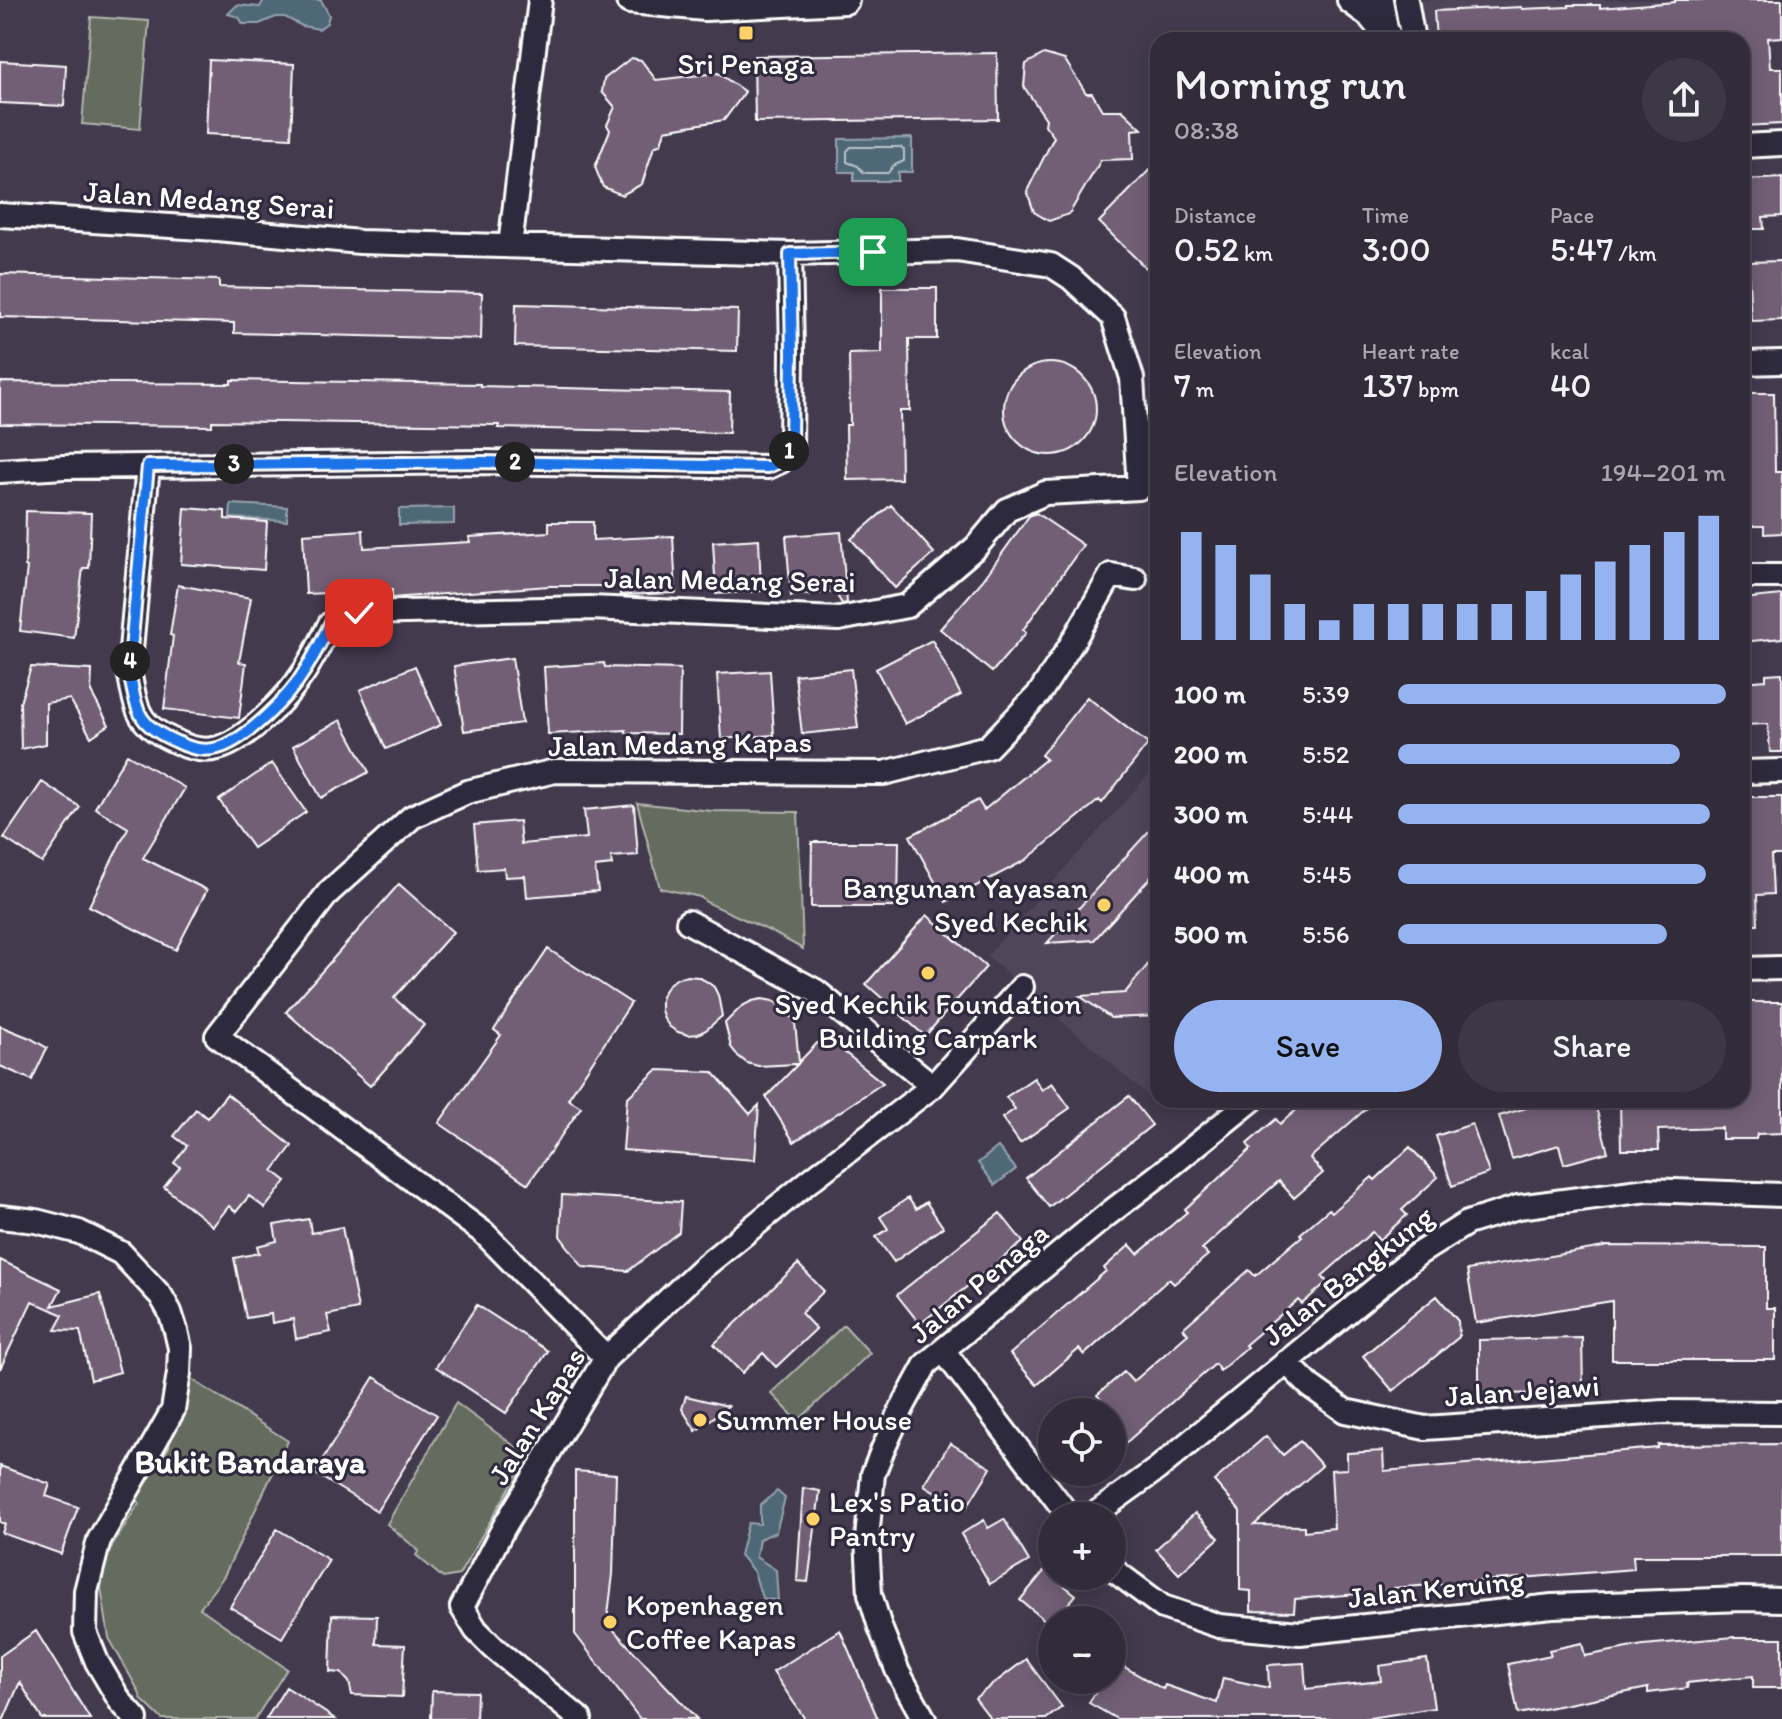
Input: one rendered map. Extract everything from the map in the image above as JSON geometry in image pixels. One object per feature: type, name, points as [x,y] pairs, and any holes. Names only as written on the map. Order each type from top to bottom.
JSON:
[{"type":"main road","points":[[630,0],[705,7],[845,0]]},
{"type":"main road","points":[[1351,0],[1390,32]]},
{"type":"street","points":[[510,246],[540,0]]},
{"type":"street","points":[[1381,0],[1394,32]]},
{"type":"street","points":[[1398,32],[1406,0]]},
{"type":"street","points":[[1750,146],[1782,144]]},
{"type":"street","name":"Jalan Medang Serai","points":[[0,215],[360,242],[790,254],[957,250],[1051,265],[1071,278],[1113,317],[1132,378],[1139,488],[1045,493],[1007,510],[976,547],[907,606],[839,619],[590,608],[359,613],[330,624],[303,675],[272,710],[241,738],[216,749],[191,749],[146,725],[135,702],[129,671],[148,466]]},
{"type":"street","points":[[0,471],[64,467],[483,462],[768,467],[781,461],[791,448],[790,254]]},
{"type":"street","points":[[1750,363],[1782,362]]},
{"type":"street","name":"Jalan Medang Kapas","points":[[606,1358],[484,1233],[217,1036],[329,892],[412,817],[467,792],[555,771],[884,773],[988,747],[1039,694],[1111,575],[1135,579]]},
{"type":"street","points":[[1750,576],[1782,576]]},
{"type":"street","points":[[1750,772],[1782,771]]},
{"type":"street","points":[[688,922],[816,991],[933,1086]]},
{"type":"street","points":[[1750,969],[1782,968]]},
{"type":"street","name":"Jalan Kapas","points":[[580,1719],[494,1648],[476,1630],[462,1607],[504,1527],[606,1358],[701,1269],[933,1086],[1022,987]]},
{"type":"street","name":"Jalan Penaga","points":[[924,1719],[898,1672],[880,1627],[870,1594],[867,1539],[873,1474],[926,1364],[1242,1108]]},
{"type":"street","name":"Jalan Bangkung","points":[[1111,1502],[1157,1469],[1418,1254],[1467,1223],[1518,1207],[1647,1190],[1782,1195]]},
{"type":"street","points":[[0,1217],[36,1221],[79,1232],[121,1253],[161,1296],[176,1331],[180,1348],[173,1410],[99,1540],[86,1591],[85,1632],[97,1662],[120,1701],[136,1719]]},
{"type":"street","points":[[943,1350],[1058,1502]]},
{"type":"street","name":"Jalan Jejawi","points":[[1286,1362],[1310,1386],[1345,1411],[1425,1428],[1664,1412],[1782,1413]]},
{"type":"street","name":"Jalan Keruing","points":[[1126,1579],[1163,1607],[1219,1626],[1300,1633],[1552,1606],[1782,1600]]},
{"type":"shaded area","points":[[1767,0],[1770,52],[1750,53],[1750,32],[1421,32],[1416,1]]},
{"type":"shaded area","points":[[1150,773],[1150,1092],[1147,1095],[987,956]]},
{"type":"green space","points":[[91,17],[149,21],[140,129],[82,124]]},
{"type":"green space","points":[[637,803],[712,811],[798,812],[803,949],[700,897],[660,888]]},
{"type":"green space","points":[[844,1325],[870,1353],[798,1421],[771,1393]]},
{"type":"green space","points":[[182,1373],[288,1441],[224,1576],[200,1608],[287,1669],[255,1719],[162,1719],[142,1700],[109,1638],[101,1588],[106,1556],[169,1447]]},
{"type":"green space","points":[[456,1403],[528,1456],[459,1575],[443,1578],[416,1555],[419,1551],[387,1524]]},
{"type":"water","points":[[264,0],[321,0],[329,15],[327,23],[319,29],[302,26],[285,17],[276,17],[259,24],[243,24],[239,17],[228,14],[237,5],[260,7]]},
{"type":"water","points":[[912,138],[912,172],[898,172],[898,181],[854,181],[854,172],[839,172],[839,139]]},
{"type":"water","points":[[231,504],[287,507],[287,521],[230,518]]},
{"type":"water","points":[[454,508],[454,524],[399,525],[399,509]]},
{"type":"water","points":[[998,1147],[1016,1169],[995,1185],[978,1163]]},
{"type":"water","points":[[777,1491],[785,1498],[776,1532],[759,1539],[756,1557],[776,1570],[778,1601],[762,1598],[754,1572],[740,1555],[748,1523],[760,1524],[760,1505]]},
{"type":"building","points":[[1782,0],[1782,37],[1768,38],[1770,68],[1782,68],[1782,124],[1750,126],[1750,32],[1435,32],[1434,11],[1569,5],[1600,5],[1600,8],[1675,2]]},
{"type":"building","points":[[997,53],[998,119],[755,122],[754,56]]},
{"type":"building","points":[[1044,54],[1065,60],[1086,93],[1092,93],[1102,110],[1122,110],[1142,129],[1132,130],[1133,159],[1101,160],[1069,214],[1049,221],[1034,212],[1027,191],[1054,137],[1045,125],[1046,119],[1024,87],[1026,64]]},
{"type":"building","points":[[631,58],[641,60],[656,80],[718,73],[745,92],[724,120],[665,130],[661,144],[654,147],[642,184],[622,195],[603,187],[595,167],[610,130],[607,125],[615,107],[602,92],[604,79]]},
{"type":"building","points":[[209,60],[294,64],[291,138],[206,134]]},
{"type":"building","points":[[0,61],[66,65],[64,106],[0,103]]},
{"type":"building","points":[[1150,169],[1150,272],[1099,222]]},
{"type":"building","points":[[1782,178],[1782,216],[1763,217],[1764,229],[1750,229],[1750,180]]},
{"type":"building","points":[[1781,261],[1782,320],[1751,321],[1750,262]]},
{"type":"building","points":[[0,274],[219,280],[219,287],[482,293],[481,339],[234,333],[234,323],[0,317]]},
{"type":"building","points":[[882,288],[937,288],[937,339],[909,339],[910,411],[900,411],[901,479],[847,480],[849,354],[882,353]]},
{"type":"building","points":[[516,304],[738,310],[737,351],[515,346]]},
{"type":"building","points":[[1050,363],[1068,367],[1082,377],[1092,391],[1096,409],[1092,427],[1082,441],[1068,451],[1050,455],[1032,451],[1018,441],[1008,427],[1004,409],[1008,391],[1018,377],[1032,367]]},
{"type":"building","points":[[231,380],[730,392],[729,433],[498,428],[499,425],[212,421],[212,426],[0,424],[0,382],[231,384]]},
{"type":"building","points":[[1750,393],[1774,393],[1775,472],[1782,472],[1782,533],[1764,534],[1764,526],[1750,526]]},
{"type":"building","points":[[891,505],[934,553],[895,588],[851,539]]},
{"type":"building","points":[[185,508],[225,511],[225,519],[267,522],[264,570],[181,564]]},
{"type":"building","points":[[26,511],[91,513],[89,568],[83,568],[74,638],[20,631],[27,567]]},
{"type":"building","points":[[1036,513],[1083,545],[1023,630],[1026,633],[992,672],[940,629],[983,580],[1029,516]]},
{"type":"building","points":[[549,522],[593,522],[593,540],[673,536],[676,593],[620,595],[620,586],[549,586],[392,598],[392,590],[306,594],[303,534],[363,530],[364,548],[470,542],[469,537],[549,532]]},
{"type":"building","points":[[841,532],[847,603],[842,604],[835,592],[791,596],[786,536]]},
{"type":"building","points":[[759,539],[761,591],[716,594],[713,542]]},
{"type":"building","points":[[178,585],[251,598],[239,662],[246,663],[239,718],[164,709]]},
{"type":"building","points":[[1782,595],[1782,638],[1750,641],[1750,598]]},
{"type":"building","points":[[932,640],[961,695],[905,724],[876,669]]},
{"type":"building","points":[[512,658],[522,723],[464,731],[454,666]]},
{"type":"building","points":[[604,663],[605,667],[680,669],[679,734],[626,733],[626,730],[548,734],[544,667]]},
{"type":"building","points":[[415,666],[441,725],[386,749],[360,690]]},
{"type":"building","points":[[31,667],[92,670],[91,692],[109,725],[91,737],[70,699],[46,703],[46,744],[21,749],[20,703]]},
{"type":"building","points":[[851,669],[858,728],[802,734],[795,675]]},
{"type":"building","points":[[770,671],[774,735],[721,739],[717,674]]},
{"type":"building","points":[[1782,673],[1782,752],[1770,752],[1768,724],[1750,725],[1750,681],[1766,680],[1766,674]]},
{"type":"building","points":[[1087,697],[1148,744],[1102,803],[1099,800],[1026,860],[946,902],[910,836],[978,800],[984,810],[1046,759],[1041,755]]},
{"type":"building","points":[[341,720],[369,772],[321,798],[293,746]]},
{"type":"building","points":[[127,754],[185,788],[143,858],[207,890],[176,950],[89,906],[128,828],[95,808]]},
{"type":"building","points":[[272,763],[306,812],[253,848],[219,800]]},
{"type":"building","points":[[42,782],[80,807],[42,863],[4,838]]},
{"type":"building","points":[[1750,797],[1782,797],[1782,855],[1771,855],[1773,894],[1757,895],[1758,924],[1750,924]]},
{"type":"building","points":[[634,805],[638,855],[611,857],[612,865],[595,867],[598,891],[527,897],[525,876],[505,877],[504,868],[478,870],[474,825],[519,821],[521,844],[587,838],[584,810]]},
{"type":"building","name":"Bangunan Yayasan Syed Kechik","points":[[1150,830],[1150,878],[1094,940],[1047,943]]},
{"type":"building","points":[[812,842],[899,842],[898,907],[811,907]]},
{"type":"building","points":[[399,884],[453,932],[394,998],[424,1025],[370,1086],[286,1012]]},
{"type":"building","name":"Syed Kechik Foundation Building Carpark","points":[[927,915],[986,967],[925,1036],[866,984]]},
{"type":"building","points":[[548,949],[631,1003],[568,1099],[581,1107],[528,1184],[439,1123],[501,1035],[494,1030]]},
{"type":"building","name":"Bangunan Yayasan Syed Kechik","points":[[1150,962],[1150,1016],[1111,1018],[1080,996],[1125,993]]},
{"type":"building","points":[[688,976],[698,977],[714,987],[722,1016],[706,1030],[688,1035],[670,1027],[661,1010],[661,1000],[670,983]]},
{"type":"building","points":[[762,999],[783,1006],[790,1014],[795,1023],[799,1062],[824,1036],[883,1083],[794,1142],[766,1097],[798,1064],[758,1066],[747,1063],[731,1047],[725,1023],[742,1006]]},
{"type":"building","points":[[1750,1002],[1782,1002],[1782,1133],[1757,1134],[1756,1139],[1722,1139],[1722,1128],[1658,1130],[1659,1150],[1621,1150],[1620,1108],[1750,1108]]},
{"type":"building","points":[[0,1026],[47,1048],[32,1080],[0,1066]]},
{"type":"building","points":[[657,1070],[713,1072],[750,1114],[759,1105],[755,1160],[623,1150],[627,1098]]},
{"type":"building","points":[[1034,1078],[1042,1090],[1052,1083],[1070,1108],[1020,1143],[1002,1118],[1015,1109],[1006,1097]]},
{"type":"building","points":[[227,1094],[292,1146],[273,1171],[286,1181],[265,1208],[249,1196],[236,1212],[229,1206],[213,1226],[164,1187],[180,1167],[174,1163],[187,1146],[174,1136],[196,1109],[207,1118]]},
{"type":"building","points":[[1129,1096],[1152,1125],[1049,1207],[1026,1178]]},
{"type":"building","points":[[1299,1108],[1367,1108],[1310,1158],[1323,1173],[1294,1198],[1279,1181],[1202,1249],[1208,1255],[1174,1284],[1169,1279],[1084,1355],[1079,1349],[1037,1385],[1010,1354],[1106,1271],[1104,1268],[1130,1245],[1138,1254],[1187,1212],[1185,1209],[1251,1149],[1247,1144],[1276,1119],[1280,1124]]},
{"type":"building","points":[[1526,1108],[1596,1108],[1608,1152],[1564,1164],[1559,1145],[1512,1159],[1499,1116]]},
{"type":"building","points":[[1472,1124],[1489,1173],[1452,1186],[1436,1136]]},
{"type":"building","points":[[1410,1147],[1438,1177],[1402,1210],[1407,1215],[1379,1240],[1372,1232],[1322,1276],[1327,1282],[1302,1304],[1298,1300],[1220,1371],[1215,1364],[1126,1443],[1126,1398],[1100,1398],[1097,1395],[1124,1372],[1133,1382],[1188,1334],[1183,1328],[1249,1270],[1255,1276],[1329,1209],[1332,1212],[1372,1177],[1375,1180]]},
{"type":"building","points":[[562,1195],[681,1202],[679,1232],[628,1271],[583,1267],[560,1236]]},
{"type":"building","points":[[908,1198],[916,1209],[926,1202],[943,1227],[894,1262],[876,1237],[888,1229],[880,1217]]},
{"type":"building","points":[[1000,1213],[1023,1242],[920,1324],[897,1295]]},
{"type":"building","points":[[309,1219],[311,1233],[342,1227],[358,1309],[327,1315],[331,1332],[296,1339],[293,1319],[272,1323],[271,1314],[246,1318],[234,1258],[259,1253],[257,1246],[277,1241],[274,1225]]},
{"type":"building","points":[[1604,1246],[1766,1247],[1766,1308],[1775,1308],[1775,1360],[1612,1360],[1612,1301],[1476,1323],[1467,1270]]},
{"type":"building","points":[[0,1260],[61,1289],[52,1306],[100,1294],[120,1372],[91,1380],[80,1331],[55,1330],[63,1315],[32,1301],[0,1369]]},
{"type":"building","points":[[798,1264],[824,1291],[801,1313],[816,1329],[776,1367],[763,1353],[742,1373],[714,1344]]},
{"type":"building","points":[[1437,1296],[1458,1321],[1459,1337],[1393,1391],[1363,1356]]},
{"type":"building","points":[[477,1305],[548,1351],[506,1413],[436,1367]]},
{"type":"building","points":[[1582,1338],[1583,1393],[1479,1394],[1479,1340]]},
{"type":"building","points":[[374,1377],[437,1415],[377,1511],[314,1473]]},
{"type":"building","name":"Summer House","points":[[686,1396],[728,1406],[696,1431],[682,1409]]},
{"type":"building","points":[[1266,1436],[1283,1455],[1300,1441],[1322,1466],[1254,1525],[1304,1526],[1304,1531],[1334,1528],[1331,1470],[1347,1469],[1347,1453],[1383,1451],[1384,1471],[1658,1448],[1658,1445],[1782,1444],[1782,1556],[1633,1556],[1634,1569],[1394,1588],[1395,1601],[1360,1604],[1359,1594],[1295,1599],[1294,1612],[1251,1611],[1251,1591],[1240,1590],[1240,1511],[1214,1481]]},
{"type":"building","points":[[950,1443],[991,1468],[965,1510],[924,1485]]},
{"type":"building","points":[[0,1466],[50,1484],[46,1496],[78,1507],[61,1554],[2,1533],[5,1524],[0,1522]]},
{"type":"building","points":[[575,1471],[616,1474],[613,1574],[607,1623],[697,1719],[640,1719],[575,1634]]},
{"type":"building","points":[[803,1488],[820,1491],[808,1582],[797,1581]]},
{"type":"building","points":[[1195,1513],[1219,1538],[1179,1574],[1156,1549]]},
{"type":"building","points":[[1004,1519],[1029,1561],[990,1584],[961,1534],[984,1520],[988,1528]]},
{"type":"building","points":[[277,1529],[329,1560],[282,1638],[230,1607]]},
{"type":"building","points":[[1038,1578],[1038,1590],[1070,1590],[1076,1595],[1067,1606],[1038,1606],[1038,1615],[1020,1600]]},
{"type":"building","points":[[332,1615],[377,1616],[376,1644],[405,1645],[402,1697],[352,1695],[349,1682],[341,1673],[330,1672]]},
{"type":"building","points":[[840,1630],[878,1719],[805,1719],[773,1672]]},
{"type":"building","points":[[36,1631],[90,1719],[42,1719],[20,1682],[4,1719],[0,1719],[0,1656]]},
{"type":"building","points":[[1734,1637],[1782,1638],[1782,1688],[1753,1688],[1753,1676],[1687,1683],[1688,1688],[1648,1693],[1648,1688],[1518,1714],[1508,1664],[1551,1655],[1549,1650],[1582,1643],[1585,1656],[1643,1645]]},
{"type":"building","points":[[1026,1659],[1038,1675],[1038,1694],[1052,1694],[1062,1707],[1046,1719],[991,1719],[975,1698]]},
{"type":"building","points":[[1427,1659],[1434,1708],[1363,1719],[1117,1719],[1089,1703],[1094,1694],[1126,1694],[1126,1668],[1163,1689],[1165,1685],[1217,1703],[1223,1678],[1269,1688],[1268,1665],[1304,1663],[1306,1689],[1381,1681],[1379,1666]]},
{"type":"building","points":[[286,1687],[297,1694],[335,1719],[266,1719]]},
{"type":"building","points":[[432,1691],[477,1692],[476,1719],[431,1719]]},
{"type":"place","name":"Sri Penaga","points":[[746,33]]},
{"type":"place","name":"Bangunan Yayasan Syed Kechik","points":[[1104,905]]},
{"type":"place","name":"Syed Kechik Foundation Building Carpark","points":[[928,973]]},
{"type":"place","name":"Summer House","points":[[700,1420]]},
{"type":"place","name":"Lex's Patio Pantry","points":[[813,1519]]},
{"type":"place","name":"Kopenhagen Coffee Kapas","points":[[610,1622]]},
{"type":"district","name":"Bukit Bandaraya","points":[[250,1462]]},
{"type":"route","points":[[359,613],[330,624],[303,675],[272,710],[241,738],[216,749],[191,749],[146,725],[135,702],[129,671],[148,466],[483,462],[768,467],[781,461],[791,448],[790,254],[873,252]]}]
